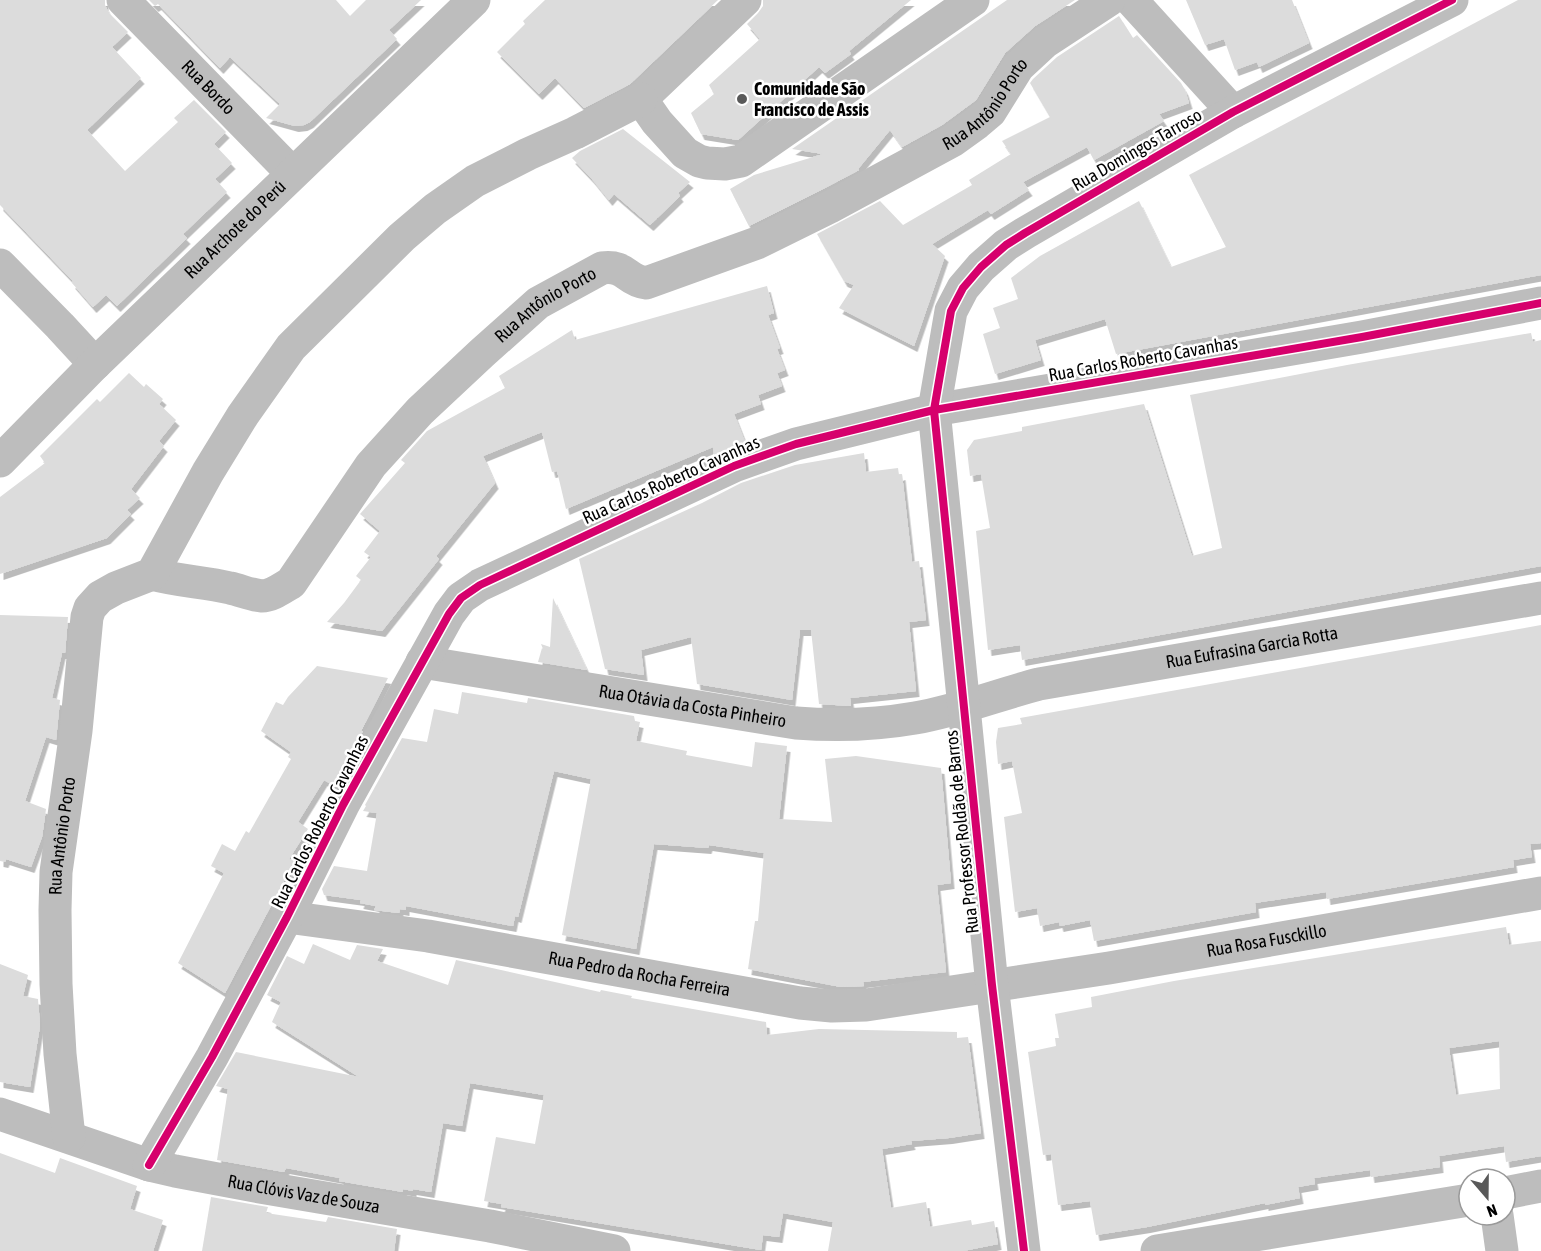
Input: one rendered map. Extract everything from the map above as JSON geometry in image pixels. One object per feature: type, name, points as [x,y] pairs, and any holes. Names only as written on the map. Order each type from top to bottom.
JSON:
[{"type":"street","name":"Rua Bordo","points":[[123,0],[292,173]]},
{"type":"street","name":"Rua Archote do Perú","points":[[0,461],[95,364],[474,0]]},
{"type":"street","points":[[152,574],[208,472],[243,415],[291,347],[402,237],[435,208],[475,181],[641,99],[745,0]]},
{"type":"street","points":[[641,99],[657,122],[685,153],[708,163],[725,164],[741,160],[974,0]]},
{"type":"street","name":"Rua Domingos Tarroso","points":[[934,410],[951,311],[963,288],[981,267],[1006,245],[1233,112],[1452,0]]},
{"type":"street","points":[[1128,1],[1233,112]]},
{"type":"street","name":"Rua Antônio Porto","points":[[69,1137],[60,1054],[56,984],[56,872],[76,731],[87,617],[94,602],[116,588],[152,574],[261,596],[278,591],[291,583],[370,465],[420,411],[538,303],[602,268],[618,268],[633,279],[646,282],[757,243],[830,207],[952,141],[990,112],[1018,68],[1045,42],[1128,1]]},
{"type":"street","points":[[0,265],[95,364]]},
{"type":"street","name":"Rua Carlos Roberto Cavanhas","points":[[149,1165],[212,1057],[288,917],[343,805],[449,614],[461,598],[488,581],[743,462],[796,444],[934,410],[1362,337],[1541,303]]},
{"type":"street","name":"Rua Professor Roldão de Barros","points":[[934,410],[992,985],[1024,1251]]},
{"type":"street","name":"Rua Eufrasina Garcia Rotta","points":[[964,706],[1039,684],[1541,598]]},
{"type":"street","name":"Rua Otávia da Costa Pinheiro","points":[[422,662],[796,723],[831,726],[917,718],[964,706]]},
{"type":"street","name":"Rua Rosa Fusckillo","points":[[992,985],[1121,966],[1541,893]]},
{"type":"street","name":"Rua Pedro da Rocha Ferreira","points":[[288,917],[440,938],[800,1003],[832,1006],[866,1005],[992,985]]},
{"type":"street","name":"Rua Clóvis Vaz de Souza","points":[[0,1114],[149,1165],[260,1187],[490,1226],[614,1251]]},
{"type":"street","points":[[1517,1191],[1541,1186]]},
{"type":"street","points":[[1157,1251],[1265,1242],[1457,1202]]},
{"type":"street","points":[[1499,1227],[1502,1251]]},
{"type":"building","points":[[0,0],[105,0],[109,13],[128,32],[112,47],[141,78],[87,130],[125,171],[178,122],[174,118],[194,100],[226,132],[214,144],[232,163],[215,179],[227,192],[183,234],[187,238],[117,306],[106,295],[93,307],[72,283],[73,281],[0,205]]},
{"type":"building","points":[[149,0],[336,0],[350,16],[366,0],[421,0],[389,30],[397,39],[310,122],[295,126],[266,118],[280,104],[230,57],[220,68],[158,4],[155,6]]},
{"type":"building","points":[[545,0],[718,0],[630,84],[584,108],[555,78],[539,94],[497,52],[525,24],[523,21]]},
{"type":"building","points":[[763,0],[911,0],[849,51],[851,54],[825,73],[819,67],[738,140],[701,134],[691,113],[714,94],[709,85],[760,39],[747,24],[763,6]]},
{"type":"building","points":[[1007,0],[1075,0],[1035,26],[1005,53],[976,100],[942,125],[902,147],[890,130],[859,170],[749,226],[730,189],[754,175],[823,154],[792,149]]},
{"type":"building","points":[[1186,0],[1292,0],[1309,43],[1259,67],[1257,62],[1235,70],[1224,39],[1205,45]]},
{"type":"building","points":[[1518,0],[1541,0],[1541,275],[1116,354],[1105,319],[1035,340],[1041,360],[995,374],[983,334],[1000,328],[993,308],[1018,299],[1011,278],[1040,256],[1139,201],[1171,267],[1226,247],[1189,175]]},
{"type":"building","points":[[1119,16],[1133,38],[1137,35],[1181,83],[1189,103],[1159,114],[1164,121],[1094,160],[1087,147],[1023,182],[1029,190],[991,214],[988,210],[932,244],[945,256],[914,346],[839,308],[854,285],[844,281],[817,234],[880,201],[903,225],[972,185],[969,180],[1011,154],[1002,141],[1050,117],[1030,83],[1033,79],[1057,57]]},
{"type":"building","points":[[623,129],[690,182],[678,193],[680,196],[650,225],[614,194],[609,200],[572,158],[580,151]]},
{"type":"building","points":[[767,286],[774,313],[768,315],[785,370],[777,373],[782,386],[758,395],[761,404],[734,414],[745,442],[714,455],[713,447],[566,509],[557,471],[552,472],[542,432],[483,456],[495,483],[436,556],[439,559],[382,631],[327,622],[361,580],[356,576],[371,557],[364,552],[380,531],[360,514],[405,463],[401,460],[427,431],[505,388],[499,376],[572,330],[575,340]]},
{"type":"building","points":[[1531,333],[1533,342],[1541,340],[1541,566],[1022,660],[1020,645],[988,650],[976,531],[990,528],[981,474],[970,476],[967,450],[974,440],[1022,431],[1022,427],[1144,404],[1192,556],[1222,548],[1190,395]]},
{"type":"building","points":[[129,373],[144,387],[146,384],[163,399],[159,404],[176,420],[159,441],[164,446],[131,489],[140,498],[127,510],[131,514],[107,538],[0,574],[0,497],[45,463],[40,456],[97,399],[100,402]]},
{"type":"building","points":[[864,453],[866,472],[898,468],[899,475],[902,474],[912,562],[919,561],[926,620],[909,622],[916,691],[850,698],[851,706],[819,704],[811,630],[800,630],[792,700],[697,684],[691,637],[641,650],[644,675],[605,669],[579,559],[741,483],[795,465]]},
{"type":"building","points":[[553,598],[587,670],[538,662],[543,649],[541,644],[550,647]]},
{"type":"building","points":[[0,615],[68,617],[65,653],[62,653],[52,698],[60,700],[56,740],[46,737],[25,801],[46,809],[42,837],[31,867],[6,859],[5,862],[0,861]]},
{"type":"building","points":[[1541,625],[1541,843],[1530,844],[1532,857],[1513,860],[1514,867],[1327,899],[1326,892],[1255,903],[1256,912],[1094,941],[1090,920],[1060,926],[1059,922],[1040,926],[1037,908],[1015,912],[1004,817],[1022,813],[1012,761],[998,764],[996,742],[998,728],[1022,724],[1020,718]]},
{"type":"building","points":[[317,666],[388,678],[361,731],[363,731],[333,785],[324,780],[298,822],[308,829],[289,859],[295,860],[225,993],[178,963],[224,873],[211,866],[222,844],[235,851],[246,831],[249,833],[291,759],[288,757],[291,752],[261,731],[276,702],[283,705]]},
{"type":"building","points":[[462,692],[527,703],[528,698],[634,716],[635,721],[640,722],[636,741],[687,751],[686,755],[752,767],[755,742],[787,746],[779,819],[832,822],[825,759],[856,756],[941,768],[951,883],[937,885],[946,972],[863,982],[864,986],[841,987],[748,969],[755,921],[758,921],[764,853],[709,845],[708,848],[654,844],[636,949],[562,935],[591,779],[554,771],[518,917],[515,916],[513,926],[406,906],[406,910],[400,909],[399,913],[374,910],[376,906],[360,903],[361,900],[324,895],[322,889],[334,866],[367,871],[377,813],[363,811],[402,738],[427,742],[434,709],[458,714]]},
{"type":"building","points":[[1506,927],[1509,945],[1541,941],[1541,1156],[1506,1162],[1504,1146],[1439,1156],[1440,1167],[1371,1177],[1370,1170],[1314,1178],[1315,1184],[1298,1187],[1300,1198],[1096,1235],[1090,1201],[1058,1205],[1051,1154],[1043,1155],[1028,1052],[1056,1046],[1055,1038],[1059,1038],[1055,1014],[1092,1007],[1091,997],[1174,981]],"holes":[[[1499,1041],[1500,1089],[1456,1095],[1449,1048]]]},
{"type":"building","points":[[313,944],[350,960],[357,945],[383,949],[377,961],[448,985],[456,960],[600,992],[601,990],[632,996],[631,998],[766,1022],[767,1035],[819,1029],[957,1032],[957,1038],[968,1037],[981,1133],[911,1141],[912,1144],[882,1149],[891,1208],[926,1202],[930,1227],[971,1220],[972,1225],[994,1221],[998,1244],[963,1251],[828,1251],[833,1222],[783,1213],[779,1237],[763,1235],[761,1250],[501,1207],[502,1204],[484,1201],[496,1137],[535,1144],[544,1095],[470,1083],[462,1126],[443,1123],[431,1192],[403,1189],[403,1192],[339,1181],[340,1178],[286,1168],[284,1172],[217,1160],[228,1089],[216,1086],[236,1052],[359,1077],[272,1022],[281,1002],[267,995],[287,956],[304,964]]},
{"type":"building","points":[[0,964],[28,975],[23,996],[38,999],[40,1026],[30,1087],[0,1082]]},
{"type":"building","points":[[0,1153],[55,1173],[60,1158],[137,1186],[130,1209],[163,1220],[153,1251],[0,1251]]},
{"type":"building","points":[[211,1197],[268,1207],[266,1213],[326,1222],[328,1217],[397,1229],[394,1251],[202,1251]]},
{"type":"cycle path","points":[[1024,1251],[992,985],[934,410],[951,311],[963,288],[981,267],[1006,245],[1025,233],[1233,112],[1452,0]]},
{"type":"cycle path","points":[[149,1165],[212,1057],[287,917],[343,805],[449,614],[461,598],[480,585],[734,466],[796,444],[934,410],[1362,337],[1541,303]]},
{"type":"place","name":"Comunidade São Francisco de Assis","points":[[742,99]]}]
